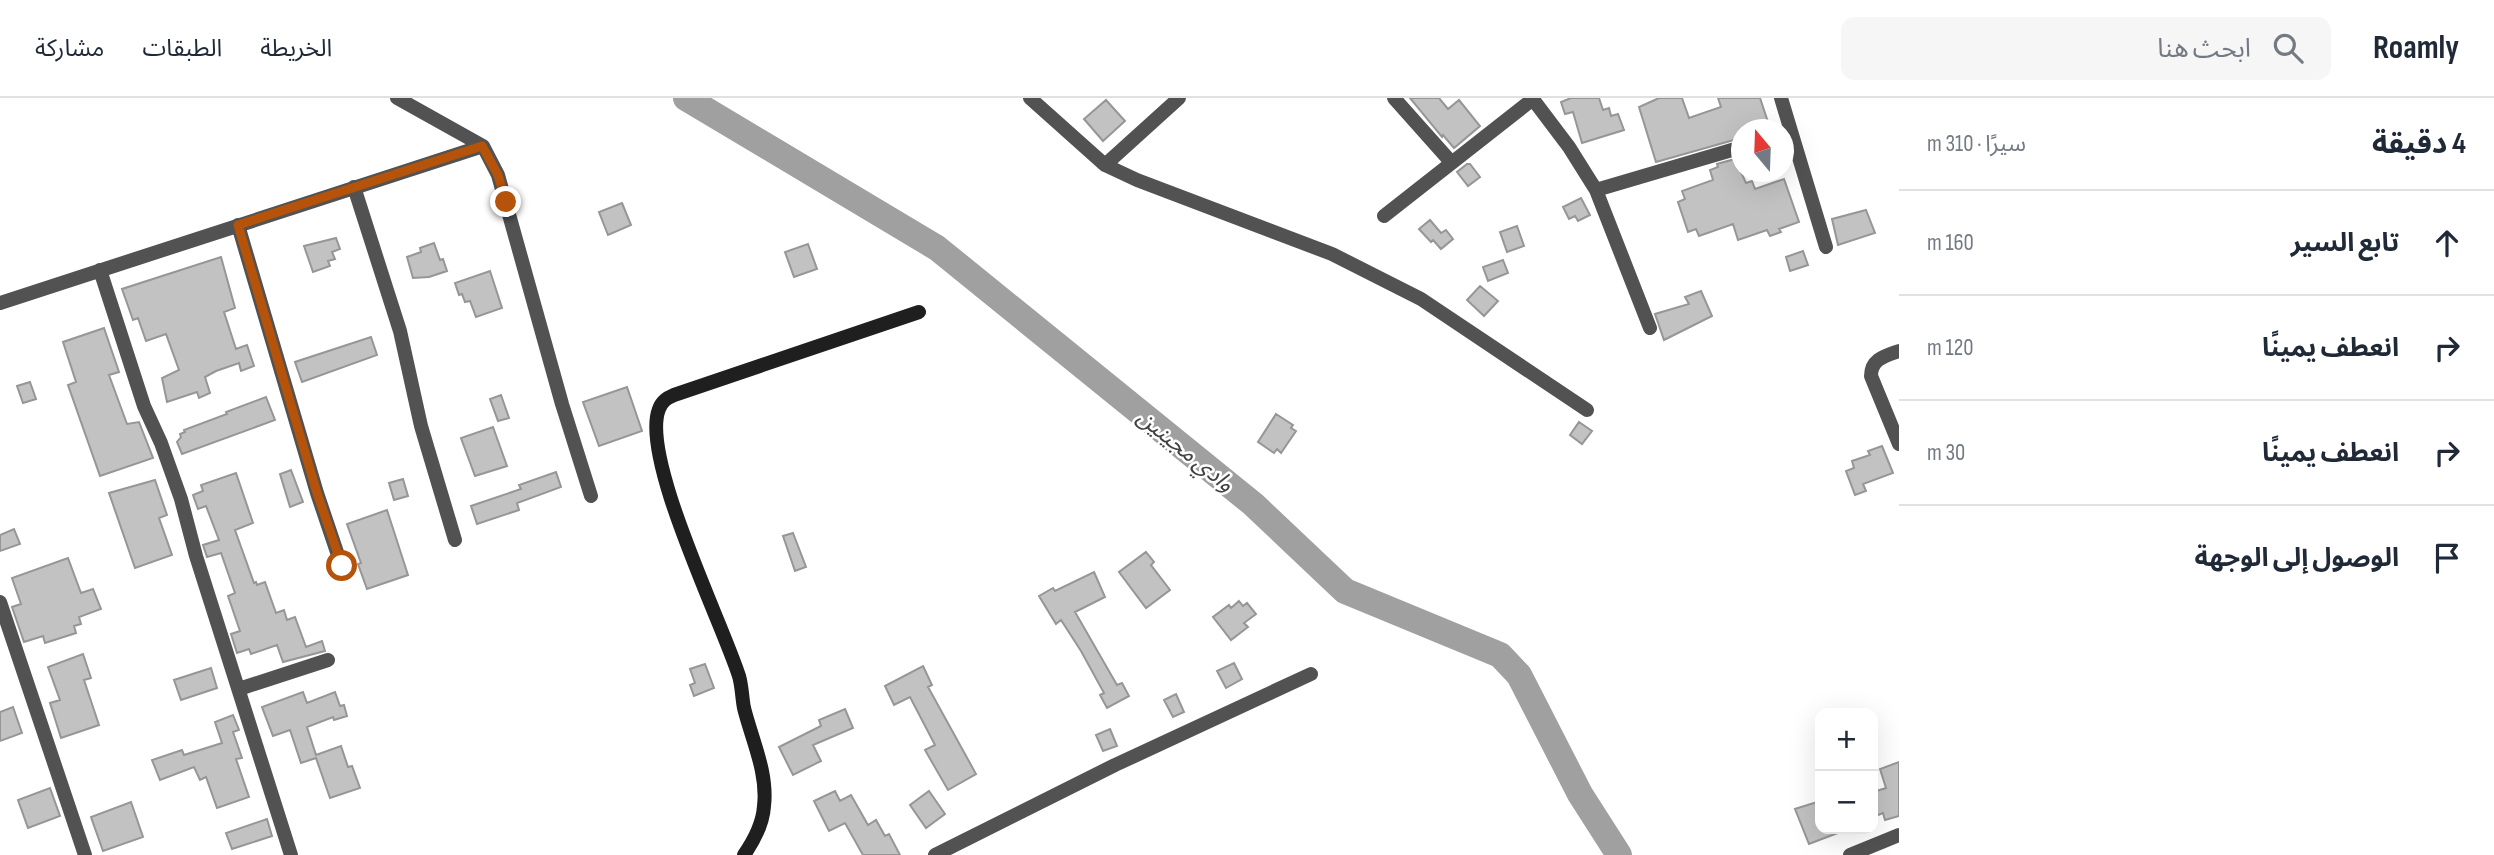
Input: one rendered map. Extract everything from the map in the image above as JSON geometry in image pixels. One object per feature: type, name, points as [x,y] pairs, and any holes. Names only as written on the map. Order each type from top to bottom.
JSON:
[{"type":"street","points":[[397,98],[482,146],[498,175],[562,404],[591,496]]},
{"type":"street","points":[[1030,98],[1105,165],[1137,180],[1332,254],[1421,299],[1587,410]]},
{"type":"street","points":[[1105,165],[1179,98]]},
{"type":"street","points":[[1394,98],[1451,162]]},
{"type":"street","points":[[1781,98],[1785,119]]},
{"type":"street","points":[[1384,216],[1533,99],[1569,147],[1596,190],[1650,328]]},
{"type":"street","points":[[0,303],[482,146]]},
{"type":"street","points":[[1596,190],[1731,150]]},
{"type":"street","points":[[1794,153],[1826,247]]},
{"type":"street","points":[[354,187],[400,331],[421,426],[455,540]]},
{"type":"street","points":[[238,225],[306,457],[342,566]]},
{"type":"street","points":[[100,270],[144,406],[161,443],[181,499],[196,556],[291,855]]},
{"type":"street","points":[[744,855],[763,816],[765,804],[756,743],[744,707],[739,677],[699,576],[668,486],[656,436],[659,408],[665,399],[686,391],[919,312]]},
{"type":"street","points":[[1899,351],[1876,360],[1871,368],[1871,376],[1899,443]]},
{"type":"street","points":[[0,602],[85,855]]},
{"type":"street","points":[[239,689],[328,660]]},
{"type":"street","points":[[935,855],[1115,765],[1311,674]]},
{"type":"street","points":[[1850,855],[1899,835]]},
{"type":"building","points":[[1410,98],[1439,98],[1448,109],[1459,100],[1480,126],[1454,148]]},
{"type":"building","points":[[1571,98],[1599,98],[1603,110],[1609,108],[1611,116],[1618,114],[1624,130],[1582,143],[1573,112],[1565,114],[1561,102]]},
{"type":"building","points":[[1659,98],[1682,98],[1689,118],[1721,107],[1718,98],[1760,98],[1767,119],[1731,119],[1731,141],[1656,162],[1639,107]]},
{"type":"building","points":[[1106,100],[1125,121],[1103,141],[1084,119]]},
{"type":"building","points":[[1731,160],[1731,182],[1752,182],[1755,189],[1775,182],[1785,182],[1799,222],[1779,229],[1781,232],[1770,236],[1767,230],[1738,240],[1733,224],[1699,236],[1696,229],[1688,232],[1678,202],[1685,199],[1682,191],[1713,180],[1710,170],[1718,167],[1717,164]]},
{"type":"building","points":[[1470,164],[1480,177],[1468,186],[1457,172]]},
{"type":"building","points":[[1581,198],[1590,215],[1578,221],[1575,216],[1569,219],[1563,207]]},
{"type":"building","points":[[622,203],[631,225],[608,235],[599,212]]},
{"type":"building","points":[[1866,210],[1875,233],[1838,245],[1832,219]]},
{"type":"building","points":[[1430,220],[1441,233],[1446,230],[1453,239],[1441,249],[1419,229]]},
{"type":"building","points":[[1517,226],[1524,246],[1507,252],[1500,232]]},
{"type":"building","points":[[336,238],[340,249],[332,252],[335,259],[328,261],[330,266],[313,272],[304,246]]},
{"type":"building","points":[[434,243],[447,271],[429,277],[413,278],[407,257]]},
{"type":"building","points":[[808,244],[817,269],[794,277],[785,252]]},
{"type":"building","points":[[1803,251],[1808,265],[1790,271],[1786,257]]},
{"type":"building","points":[[221,257],[235,308],[224,312],[236,349],[247,345],[254,366],[241,371],[239,363],[216,371],[205,377],[210,393],[199,398],[197,392],[167,402],[162,378],[179,370],[166,334],[146,341],[138,318],[133,320],[122,289]]},
{"type":"building","points":[[1503,260],[1508,273],[1488,281],[1483,267]]},
{"type":"building","points":[[490,271],[502,308],[476,317],[470,301],[465,302],[462,294],[459,295],[455,283]]},
{"type":"building","points":[[1480,286],[1498,301],[1484,316],[1467,300]]},
{"type":"building","points":[[1701,291],[1712,316],[1664,340],[1655,314],[1689,304],[1685,297]]},
{"type":"building","points":[[104,328],[119,372],[109,375],[127,424],[139,422],[153,458],[100,476],[68,385],[76,382],[63,342]]},
{"type":"building","points":[[371,337],[377,355],[302,382],[295,362]]},
{"type":"building","points":[[30,382],[36,399],[23,403],[17,386]]},
{"type":"building","points":[[627,387],[642,431],[599,446],[583,402]]},
{"type":"building","points":[[501,395],[509,418],[498,421],[490,399]]},
{"type":"building","points":[[266,397],[275,420],[182,454],[177,442],[184,430]]},
{"type":"building","points":[[1276,414],[1293,425],[1291,428],[1296,431],[1281,453],[1277,449],[1274,453],[1258,442]]},
{"type":"building","points":[[1579,422],[1592,431],[1582,444],[1570,435]]},
{"type":"building","points":[[493,427],[507,466],[475,476],[461,438]]},
{"type":"building","points":[[1882,446],[1893,473],[1863,484],[1866,491],[1855,495],[1846,471],[1854,468],[1852,461],[1870,455],[1868,451]]},
{"type":"building","points":[[291,470],[303,502],[290,507],[280,474]]},
{"type":"building","points":[[556,472],[561,487],[517,503],[519,510],[477,524],[471,506],[521,489],[519,485]]},
{"type":"building","points":[[236,473],[253,523],[235,530],[254,583],[257,585],[265,582],[276,613],[284,610],[287,620],[295,617],[306,647],[322,641],[325,651],[283,662],[277,645],[251,654],[249,649],[237,653],[231,634],[240,631],[228,596],[235,593],[221,553],[207,557],[203,545],[219,540],[206,506],[198,509],[193,495],[203,491],[201,485]]},
{"type":"building","points":[[403,479],[408,496],[394,500],[389,483]]},
{"type":"building","points":[[155,480],[167,515],[159,518],[172,555],[135,568],[109,493]]},
{"type":"building","points":[[387,510],[408,575],[367,589],[347,524]]},
{"type":"building","points":[[14,529],[20,544],[0,551],[0,535]]},
{"type":"building","points":[[793,533],[806,567],[795,571],[783,536]]},
{"type":"building","points":[[1146,552],[1154,562],[1151,565],[1170,590],[1146,608],[1119,572]]},
{"type":"building","points":[[68,558],[81,593],[93,589],[101,609],[79,617],[81,624],[74,626],[76,633],[45,643],[43,636],[24,642],[12,607],[21,604],[12,578]]},
{"type":"building","points":[[1094,572],[1105,597],[1075,612],[1117,685],[1122,683],[1129,696],[1107,708],[1100,695],[1104,693],[1081,651],[1061,620],[1056,624],[1039,596]]},
{"type":"building","points":[[1239,601],[1243,606],[1247,603],[1256,614],[1244,623],[1248,627],[1231,640],[1213,617]]},
{"type":"building","points":[[83,654],[91,678],[84,680],[99,725],[61,738],[50,703],[60,700],[48,667]]},
{"type":"building","points":[[1234,663],[1242,679],[1226,688],[1217,671]]},
{"type":"building","points":[[705,664],[714,688],[694,696],[690,685],[695,683],[690,669]]},
{"type":"building","points":[[923,666],[932,685],[928,687],[976,774],[948,790],[925,750],[935,745],[910,697],[894,705],[885,686]]},
{"type":"building","points":[[211,668],[217,688],[181,700],[174,680]]},
{"type":"building","points":[[303,692],[307,703],[335,692],[340,706],[344,705],[347,716],[334,720],[333,717],[307,727],[316,755],[341,746],[348,767],[352,766],[360,788],[330,798],[316,758],[301,763],[290,730],[273,736],[262,707]]},
{"type":"building","points":[[1176,694],[1184,712],[1173,717],[1164,700]]},
{"type":"building","points":[[13,707],[22,733],[0,741],[0,712]]},
{"type":"building","points":[[845,709],[853,728],[813,745],[821,761],[793,775],[779,747],[821,726],[819,720]]},
{"type":"building","points":[[233,715],[239,730],[233,732],[242,758],[236,759],[249,797],[217,808],[206,777],[200,780],[194,767],[160,780],[152,760],[182,750],[184,755],[222,743],[215,722]]},
{"type":"building","points":[[1110,729],[1117,746],[1103,751],[1096,735]]},
{"type":"building","points":[[1899,762],[1899,816],[1885,820],[1883,813],[1878,815],[1878,790],[1886,788],[1880,769]]},
{"type":"building","points":[[50,788],[60,816],[28,828],[18,800]]},
{"type":"building","points":[[835,791],[840,801],[851,795],[868,825],[876,820],[885,836],[889,834],[900,855],[863,855],[845,823],[829,831],[814,801]]},
{"type":"building","points":[[929,791],[945,814],[926,828],[910,805]]},
{"type":"building","points":[[131,802],[143,837],[103,851],[91,817]]},
{"type":"building","points":[[1815,803],[1815,834],[1835,834],[1809,844],[1795,809]]},
{"type":"building","points":[[267,819],[272,836],[232,849],[226,833]]},
{"type":"waterway","name":"وادي مجينين","points":[[686,98],[937,248],[1253,504],[1345,591],[1500,655],[1519,675],[1580,794],[1619,855]]},
{"type":"route","points":[[342,566],[302,446],[238,225],[482,146],[498,175],[506,202]]}]
